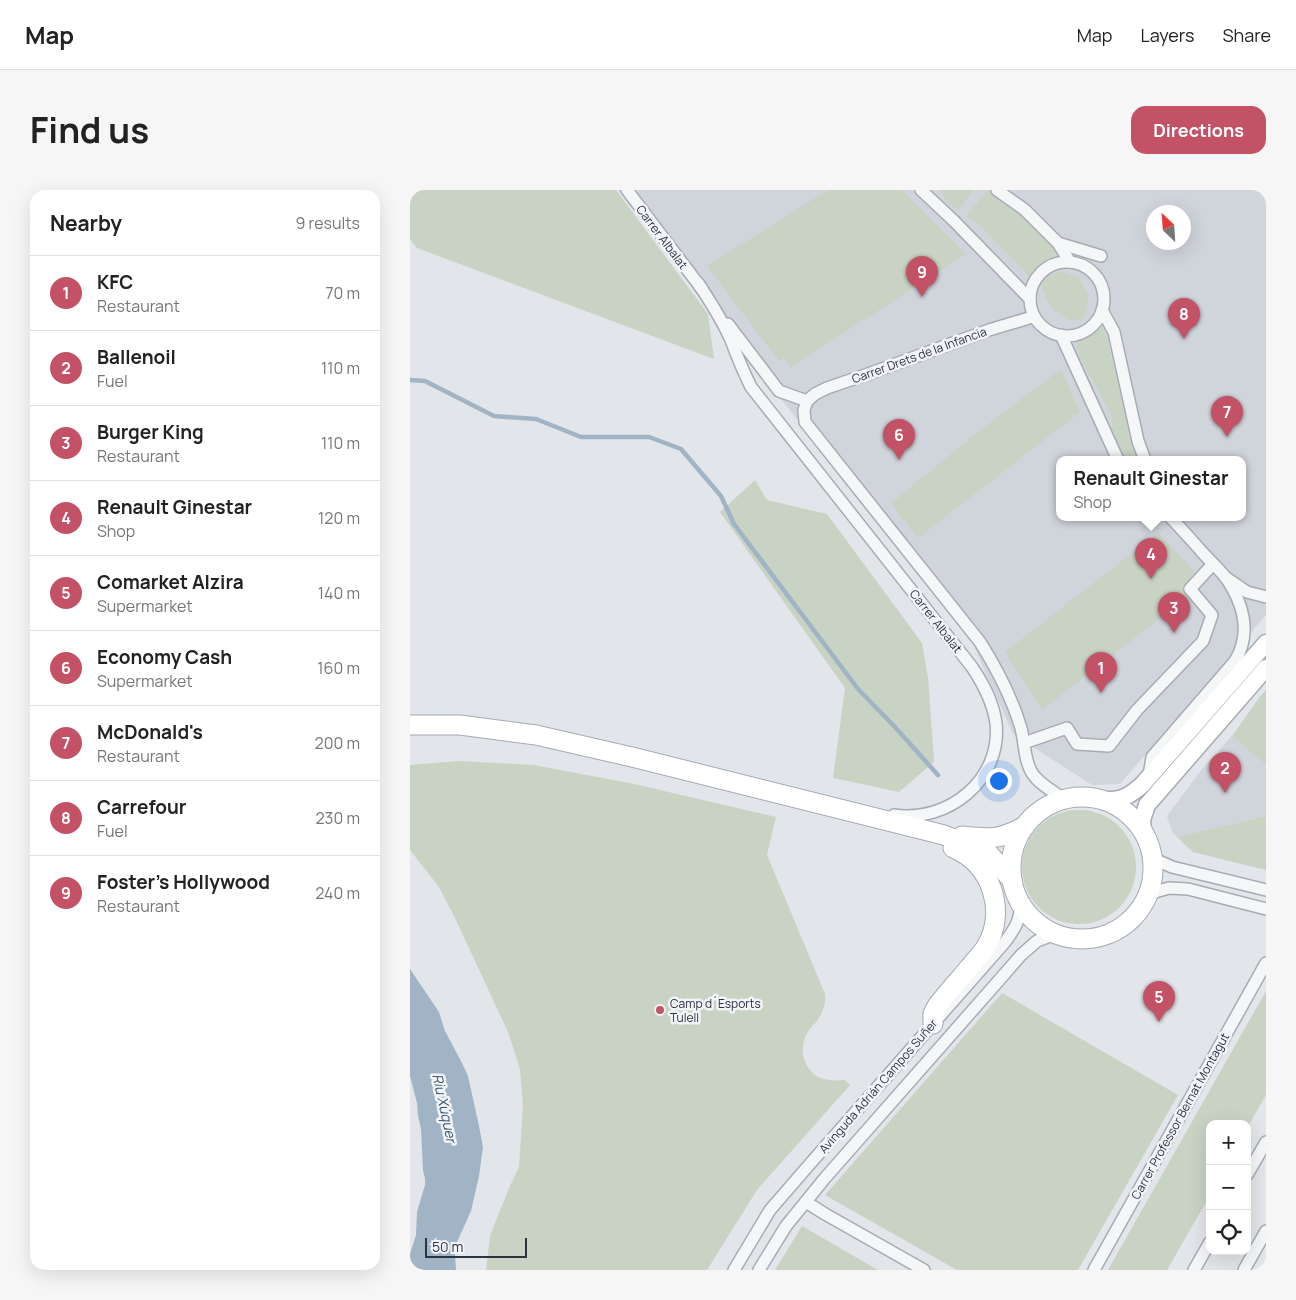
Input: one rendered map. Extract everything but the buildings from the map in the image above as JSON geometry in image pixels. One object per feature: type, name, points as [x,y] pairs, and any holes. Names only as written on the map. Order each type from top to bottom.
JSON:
[{"type":"main road","points":[[1104,800],[1132,818],[1142,830],[1149,844],[1152,858],[1152,879],[1146,898],[1134,916],[1117,930],[1098,937],[1076,939],[1055,934],[1036,922],[1021,905],[1012,880],[1012,857],[1019,836],[1025,826],[1043,809],[1064,799],[1084,797],[1115,801],[1134,792],[1266,643]]},
{"type":"main road","points":[[1142,830],[1144,812],[1150,800],[1266,668]]},
{"type":"main road","points":[[410,725],[460,725],[536,735],[944,835],[989,854],[1012,880]]},
{"type":"main road","points":[[831,807],[890,831],[947,846],[961,852],[974,860],[990,883],[995,906],[990,938],[981,954],[937,1006],[933,1014],[933,1024]]},
{"type":"main road","points":[[944,835],[982,838],[999,837],[1025,826]]},
{"type":"street","name":"Carrer Albalat","points":[[627,190],[779,391],[807,400],[804,410],[805,422],[980,642],[990,658],[1011,702],[1021,728],[1028,767],[1038,781],[1064,799]]},
{"type":"street","points":[[921,190],[1030,299]]},
{"type":"street","points":[[997,190],[1025,210],[1058,243],[1070,262]]},
{"type":"street","points":[[1058,243],[1101,256]]},
{"type":"street","points":[[1070,262],[1080,264],[1097,277],[1104,297],[1102,310],[1097,319],[1086,330],[1071,335],[1061,335],[1050,332],[1041,325],[1034,316],[1030,299],[1032,287],[1038,276],[1047,268],[1058,263],[1070,262]]},
{"type":"street","name":"Carrer Albalat","points":[[698,283],[719,317],[751,386],[972,667],[993,706],[996,725],[991,759],[978,782],[960,800],[936,812],[902,816],[760,789]]},
{"type":"street","points":[[1102,310],[1114,332],[1138,441],[1144,456]]},
{"type":"street","name":"Carrer Drets de la Infancia","points":[[807,400],[827,388],[989,330],[1034,316]]},
{"type":"street","points":[[1061,335],[1116,456]]},
{"type":"street","points":[[1149,776],[1152,757],[1235,660],[1240,652],[1243,641],[1244,626],[1239,601],[1225,577],[1174,521]]},
{"type":"street","points":[[1024,743],[1067,728],[1077,744],[1109,746],[1137,710],[1203,642],[1212,615],[1190,589],[1213,564]]},
{"type":"street","points":[[1225,577],[1247,592],[1266,597]]},
{"type":"street","points":[[1152,858],[1179,869],[1266,890]]},
{"type":"street","points":[[1146,898],[1155,892],[1169,888],[1188,889],[1266,909]]},
{"type":"street","name":"Avinguda Adrián Campos Suñer","points":[[734,1270],[770,1210],[1009,936],[1018,921],[1021,905]]},
{"type":"street","name":"Avinguda Adrián Campos Suñer","points":[[759,1270],[786,1226],[825,1178],[1021,955],[1037,941],[1055,934]]},
{"type":"street","name":"Carrer Professor Bernat Montagut","points":[[1094,1270],[1266,962]]},
{"type":"street","points":[[1251,1168],[1266,1142]]},
{"type":"street","points":[[806,1202],[924,1270]]},
{"type":"street","points":[[1244,1270],[1265,1234]]},
{"type":"street","points":[[1194,1270],[1206,1249]]},
{"type":"shaded area","points":[[618,190],[1266,190],[1266,615],[1120,784],[1092,785],[1013,734],[974,646]]},
{"type":"shaded area","points":[[1232,736],[1266,765],[1266,816],[1177,837],[1173,833],[1167,816],[1202,769]]},
{"type":"green space","points":[[410,190],[616,190],[708,314],[714,359],[417,248],[410,239]]},
{"type":"green space","points":[[828,190],[901,190],[966,254],[791,367],[784,358],[779,361],[707,266]]},
{"type":"green space","points":[[940,190],[973,190],[958,210],[948,203]]},
{"type":"green space","points":[[987,190],[1045,234],[1055,247],[1057,252],[1031,278],[980,226],[966,216]]},
{"type":"green space","points":[[1059,271],[1079,278],[1089,297],[1084,318],[1070,321],[1051,308],[1042,289],[1042,283],[1045,278]]},
{"type":"green space","points":[[1104,327],[1136,456],[1121,456],[1112,438],[1112,416],[1080,357],[1075,339]]},
{"type":"green space","points":[[1061,369],[1080,412],[918,538],[890,502]]},
{"type":"green space","points":[[755,480],[767,500],[827,514],[922,643],[928,678],[934,762],[899,792],[833,778],[845,688],[720,512]]},
{"type":"green space","points":[[1158,533],[1205,583],[1042,710],[1005,652]]},
{"type":"green space","points":[[1266,690],[1266,765],[1232,736]]},
{"type":"green space","name":"Camp d´Esports Tulell","points":[[459,761],[534,765],[634,784],[776,817],[767,855],[825,994],[825,1004],[821,1013],[804,1041],[804,1059],[813,1074],[831,1080],[845,1080],[850,1085],[757,1190],[707,1270],[486,1270],[490,1236],[519,1167],[523,1106],[520,1069],[508,1032],[455,918],[439,887],[410,850],[410,765]]},
{"type":"green space","points":[[1079,810],[1101,814],[1111,819],[1127,835],[1132,845],[1136,867],[1132,889],[1127,899],[1111,915],[1101,920],[1079,924],[1057,920],[1047,915],[1031,899],[1026,889],[1022,867],[1026,845],[1031,835],[1047,819],[1057,814]]},
{"type":"green space","points":[[1266,816],[1266,870],[1193,852],[1177,837]]},
{"type":"green space","points":[[1266,991],[1266,1095],[1251,1121],[1206,1120],[1206,1202],[1167,1270],[1108,1270]]},
{"type":"green space","points":[[1002,993],[1178,1095],[1078,1270],[957,1270],[825,1195]]},
{"type":"green space","points":[[802,1226],[878,1270],[775,1270]]},
{"type":"water","name":"Riu Xúquer","points":[[410,969],[439,1012],[445,1031],[468,1076],[483,1147],[471,1211],[457,1242],[455,1255],[456,1270],[410,1270],[410,1254],[416,1235],[417,1212],[425,1185],[425,1178],[421,1129],[410,1076]]},
{"type":"waterway","points":[[410,380],[425,381],[494,416],[536,419],[581,437],[649,437],[681,449],[721,496],[734,524],[858,689],[938,775]]},
{"type":"place","name":"Foster's Hollywood","points":[[922,297]]},
{"type":"place","name":"Carrefour","points":[[1184,339]]},
{"type":"place","name":"McDonald's","points":[[1227,437]]},
{"type":"place","name":"Economy Cash","points":[[899,460]]},
{"type":"place","name":"Renault Ginestar","points":[[1151,579]]},
{"type":"place","name":"Burger King","points":[[1174,633]]},
{"type":"place","name":"KFC","points":[[1101,693]]},
{"type":"place","name":"Ballenoil","points":[[1225,793]]},
{"type":"place","name":"Camp d´Esports Tulell","points":[[660,1010]]},
{"type":"place","name":"Comarket Alzira","points":[[1159,1022]]}]
